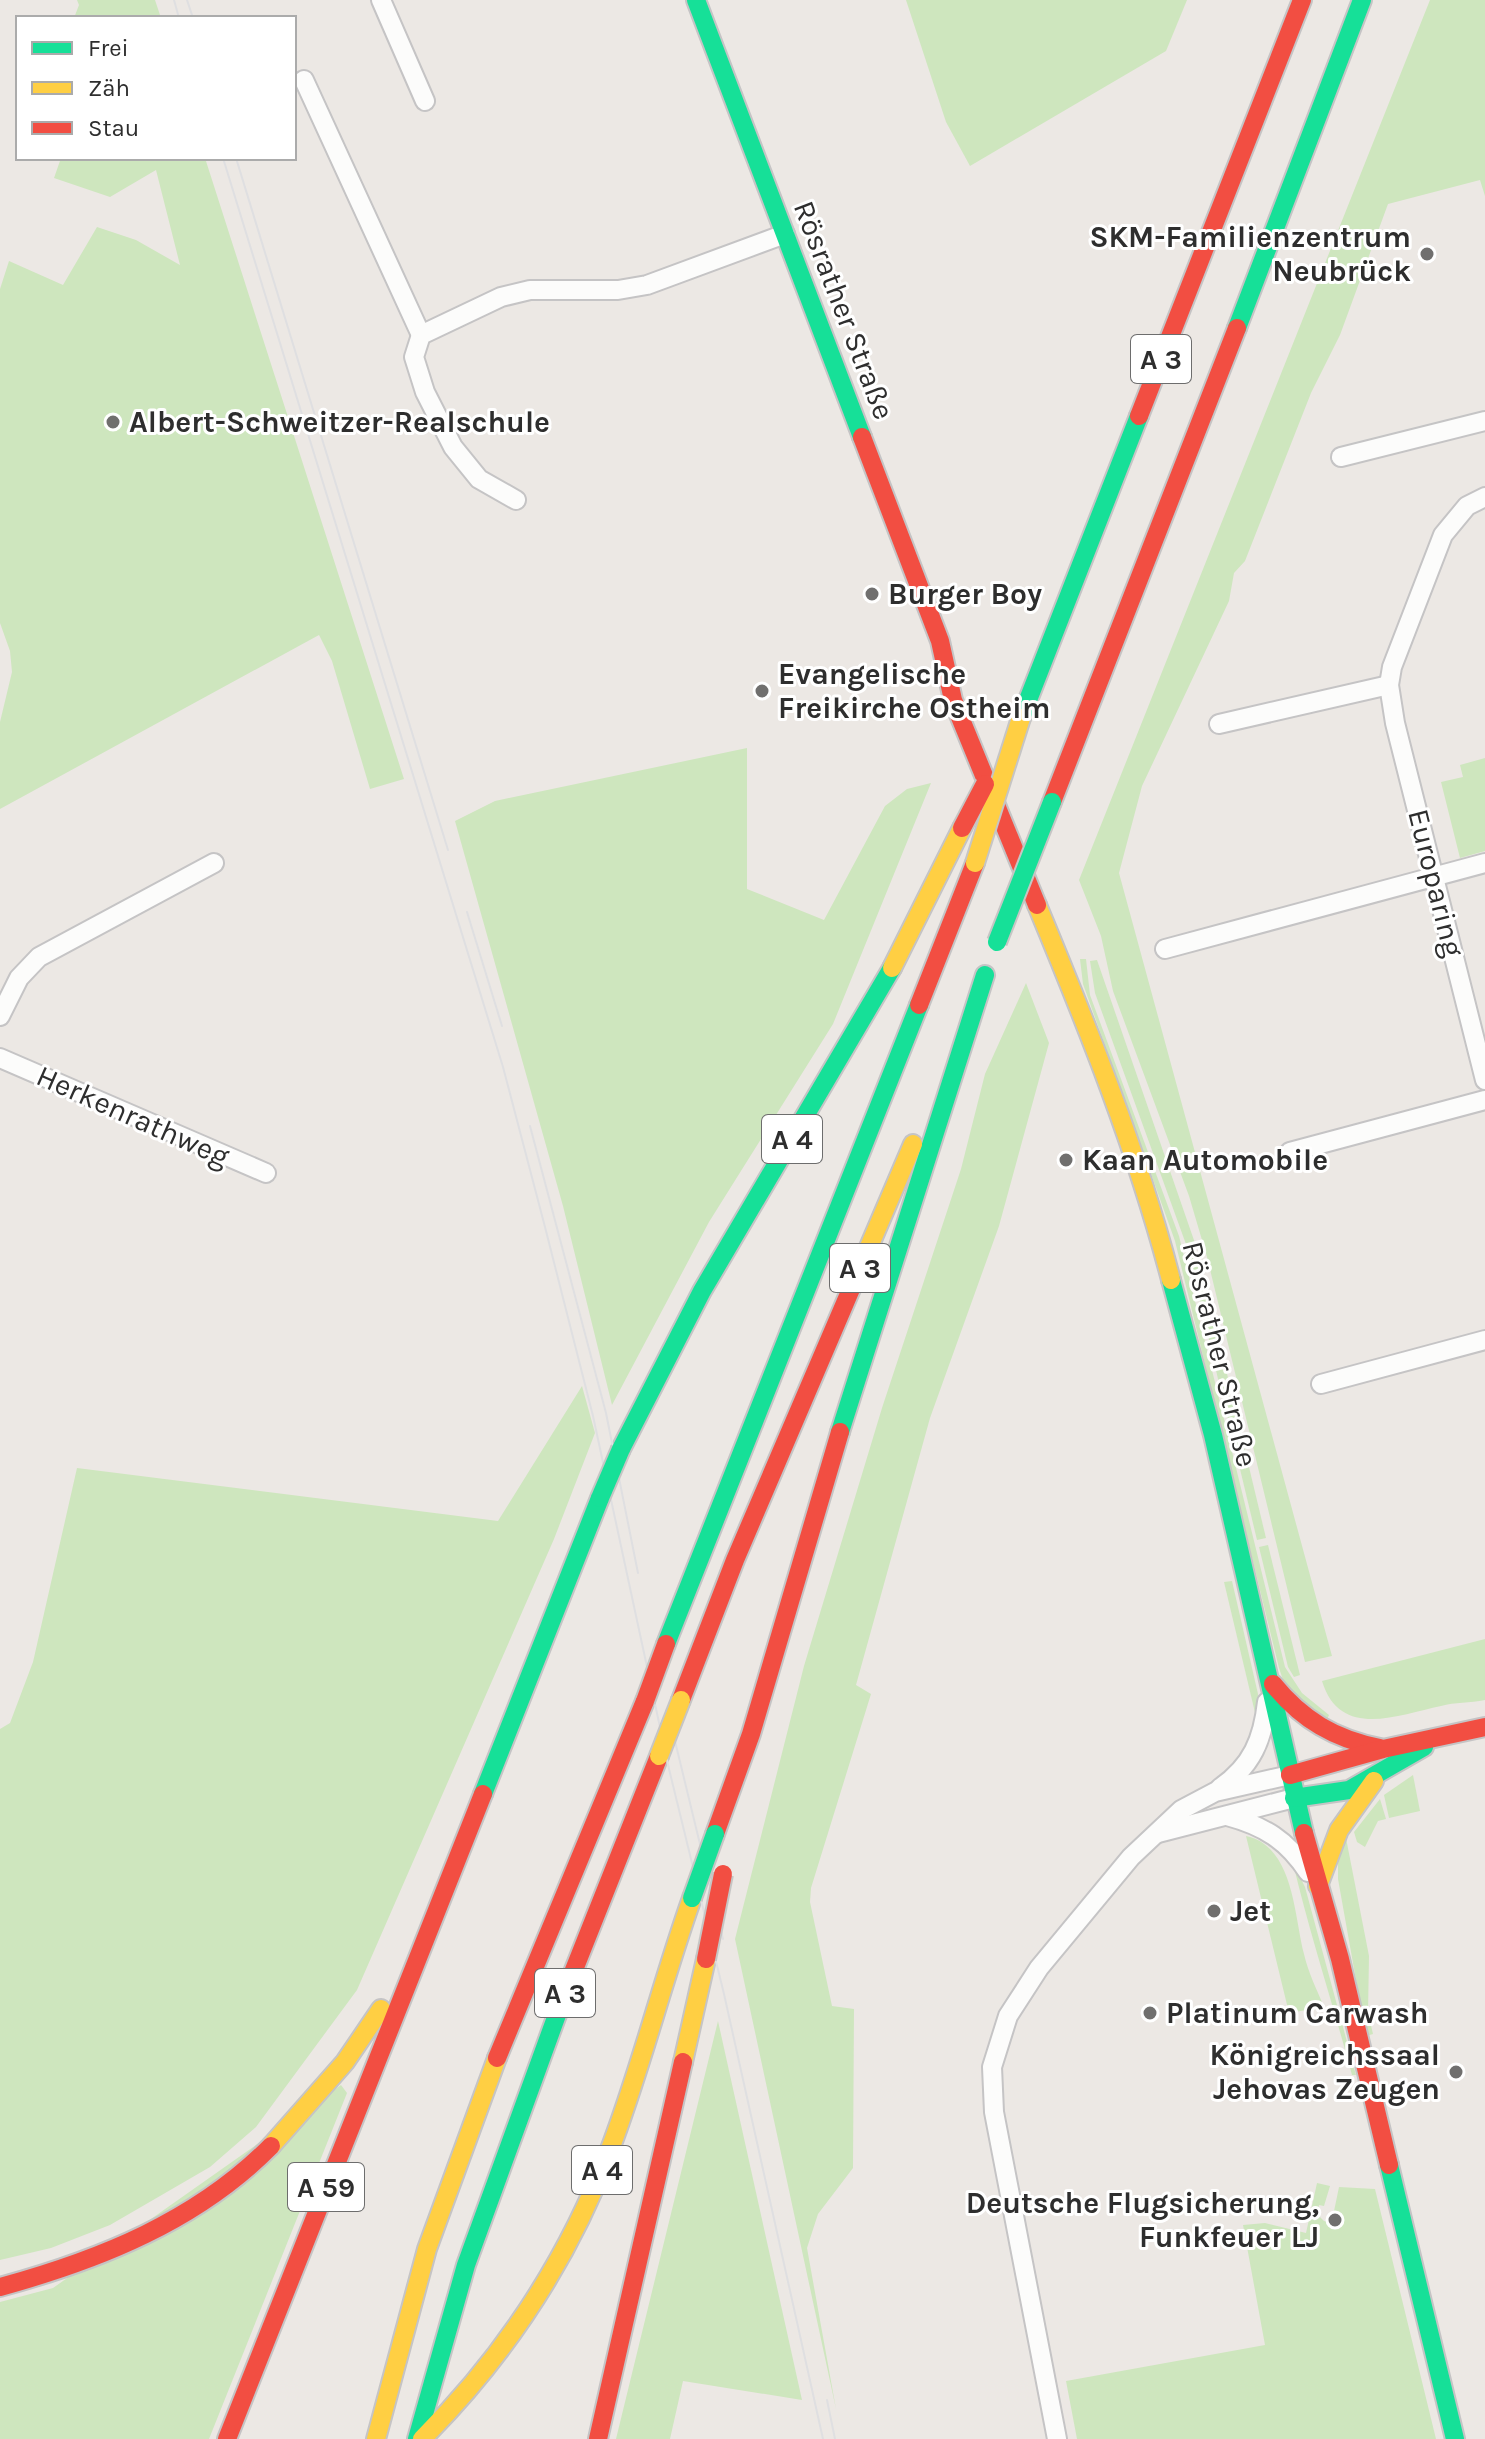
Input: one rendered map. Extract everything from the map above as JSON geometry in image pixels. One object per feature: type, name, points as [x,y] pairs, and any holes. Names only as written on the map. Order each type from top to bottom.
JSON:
[{"type":"main road","name":"Rösrather Straße","points":[[696,0],[940,641],[953,700],[1096,1048],[1144,1176],[1179,1300],[1269,1679],[1294,1798],[1340,1959],[1455,2439]]},
{"type":"main road","name":"A 3","points":[[376,2439],[420,2272],[486,2088],[645,1701],[975,863],[1021,718],[1302,0]]},
{"type":"main road","name":"A 3","points":[[419,2439],[449,2319],[502,2159],[735,1560],[985,975],[1165,518],[1362,0]]},
{"type":"main road","name":"A 4","points":[[0,2287],[107,2255],[157,2231],[230,2184],[289,2132],[326,2091],[358,2046],[426,1935],[600,1498],[694,1300],[883,990],[962,828],[1021,718]]},
{"type":"main road","name":"A 4","points":[[419,2439],[479,2380],[525,2320],[577,2229],[626,2107],[692,1898],[751,1734],[849,1402],[985,975]]},
{"type":"main road","points":[[1269,1679],[1284,1700],[1326,1734],[1383,1749]]},
{"type":"main road","points":[[1290,1775],[1383,1749],[1485,1727]]},
{"type":"main road","points":[[598,2439],[706,1959],[751,1734]]},
{"type":"main road","points":[[1294,1798],[1330,1795],[1378,1776],[1437,1739]]},
{"type":"main road","points":[[1318,1886],[1325,1857],[1341,1824],[1378,1776]]},
{"type":"main road","name":"A 59","points":[[227,2439],[426,1935]]},
{"type":"street","points":[[381,0],[425,101]]},
{"type":"street","points":[[304,80],[421,335],[414,357],[425,392],[453,447],[479,479],[516,500]]},
{"type":"street","points":[[421,335],[501,297],[530,290],[618,290],[647,285],[785,234]]},
{"type":"street","points":[[1341,457],[1485,421]]},
{"type":"street","name":"Europaring","points":[[1485,497],[1467,506],[1443,535],[1392,667],[1389,685],[1395,723],[1435,876],[1479,1026],[1485,1080]]},
{"type":"street","points":[[1219,724],[1389,685]]},
{"type":"street","points":[[0,1016],[19,978],[39,957],[214,863]]},
{"type":"street","points":[[1165,949],[1262,920],[1485,863]]},
{"type":"street","name":"Herkenrathweg","points":[[0,1058],[266,1173]]},
{"type":"street","points":[[1290,1152],[1485,1100]]},
{"type":"street","points":[[1321,1384],[1485,1340]]},
{"type":"street","name":"Rösrather Straße","points":[[1215,1792],[1231,1780],[1255,1753],[1264,1729],[1269,1679]]},
{"type":"street","points":[[1057,2439],[994,2112],[992,2067],[1008,2016],[1039,1968],[1131,1857],[1181,1810],[1215,1792],[1290,1775]]},
{"type":"street","points":[[1158,1833],[1294,1798]]},
{"type":"street","points":[[1224,1816],[1261,1827],[1278,1837],[1294,1850],[1318,1886]]},
{"type":"green space","points":[[77,0],[155,0],[160,16],[75,16],[79,5]]},
{"type":"green space","points":[[906,0],[1187,0],[1166,51],[970,166],[946,122]]},
{"type":"green space","points":[[1430,0],[1485,0],[1485,196],[1480,180],[1388,204],[1340,335],[1311,393],[1245,561],[1234,573],[1229,601],[1142,786],[1119,873],[1332,1656],[1305,1662],[1207,1257],[1189,1196],[1113,991],[1101,936],[1079,880]]},
{"type":"green space","name":"Albert-Schweitzer-Realschule","points":[[60,160],[206,160],[404,779],[370,789],[332,661],[319,635],[0,809],[0,722],[12,672],[10,651],[0,623],[0,289],[9,261],[63,285],[97,227],[136,240],[180,265],[156,170],[110,197],[54,178]]},
{"type":"green space","points":[[747,748],[747,889],[824,920],[885,806],[907,789],[931,783],[833,1024],[709,1222],[612,1405],[563,1206],[455,821],[495,801]]},
{"type":"green space","points":[[1485,758],[1485,851],[1460,858],[1441,782],[1463,777],[1460,765]]},
{"type":"green space","points":[[1080,959],[1086,959],[1090,995],[1179,1236],[1285,1667],[1302,1693],[1329,1715],[1324,1727],[1284,1683],[1279,1668],[1175,1241],[1083,984]]},
{"type":"green space","points":[[1097,960],[1196,1246],[1187,1247],[1095,993],[1090,961]]},
{"type":"green space","points":[[1026,983],[1049,1043],[999,1226],[930,1418],[856,1685],[871,1694],[811,1888],[810,1902],[832,2006],[854,2009],[853,2168],[818,2214],[807,2248],[836,2409],[735,1939],[804,1666],[882,1408],[961,1169],[985,1074]]},
{"type":"green space","points":[[1197,1251],[1231,1390],[1221,1392],[1189,1253]]},
{"type":"green space","points":[[582,1386],[595,1433],[554,1539],[357,1990],[256,2127],[210,2167],[110,2225],[51,2248],[0,2260],[0,1729],[10,1723],[33,1662],[77,1468],[498,1521]]},
{"type":"green space","points":[[1232,1396],[1266,1538],[1257,1540],[1223,1398]]},
{"type":"green space","points":[[1268,1545],[1300,1675],[1294,1677],[1288,1667],[1259,1547]]},
{"type":"green space","points":[[1232,1581],[1258,1694],[1257,1721],[1224,1582]]},
{"type":"green space","points":[[1485,1639],[1485,1700],[1372,1719],[1342,1711],[1331,1699],[1322,1681]]},
{"type":"green space","points":[[1413,1775],[1420,1811],[1389,1818],[1384,1795]]},
{"type":"green space","points":[[1380,1799],[1386,1819],[1378,1821],[1365,1847],[1357,1842],[1354,1832]]},
{"type":"green space","points":[[1345,1833],[1369,1956],[1368,2013],[1373,2034],[1366,2036],[1338,1879],[1338,1854]]},
{"type":"green space","points":[[1246,1836],[1262,1842],[1274,1853],[1283,1868],[1306,1961],[1324,2007],[1289,2013]]},
{"type":"green space","points":[[1293,1863],[1305,1887],[1356,2075],[1352,2075]]},
{"type":"green space","points":[[718,2021],[802,2400],[683,2381],[670,2439],[616,2439]]},
{"type":"green space","points":[[341,2085],[347,2093],[209,2439],[0,2439],[0,2302],[53,2288]]},
{"type":"green space","points":[[1317,2183],[1330,2186],[1324,2206],[1319,2205],[1317,2214],[1324,2221],[1341,2225],[1343,2218],[1333,2216],[1339,2187],[1375,2189],[1436,2439],[1077,2439],[1066,2381],[1265,2345],[1243,2225],[1265,2223],[1306,2233]]},
{"type":"tram line","points":[[174,0],[178,16]]},
{"type":"tram line","points":[[187,0],[192,16]]},
{"type":"tram line","points":[[224,160],[503,1067],[593,1416],[669,1769],[724,1994],[823,2439]]},
{"type":"tram line","points":[[237,160],[448,850]]},
{"type":"tram line","points":[[467,912],[502,1026]]},
{"type":"tram line","points":[[530,1126],[606,1413],[638,1573]]},
{"type":"tram line","points":[[675,1741],[723,1939]]},
{"type":"tram line","points":[[827,2400],[835,2439]]},
{"type":"traffic: fast","points":[[696,0],[862,437]]},
{"type":"traffic: fast","points":[[1237,328],[1362,0]]},
{"type":"traffic: fast","points":[[1021,718],[1139,416]]},
{"type":"traffic: fast","points":[[997,942],[1052,802]]},
{"type":"traffic: fast","points":[[621,1449],[702,1291],[892,968]]},
{"type":"traffic: fast","points":[[840,1432],[985,975]]},
{"type":"traffic: fast","points":[[666,1644],[919,1005]]},
{"type":"traffic: fast","points":[[1171,1280],[1213,1435],[1304,1833]]},
{"type":"traffic: fast","points":[[600,1498],[621,1449]]},
{"type":"traffic: fast","points":[[483,1794],[600,1498]]},
{"type":"traffic: fast","points":[[1294,1798],[1349,1790],[1424,1747]]},
{"type":"traffic: fast","points":[[692,1898],[715,1834]]},
{"type":"traffic: fast","points":[[417,2439],[466,2265],[566,1990]]},
{"type":"traffic: fast","points":[[1389,2165],[1455,2439]]},
{"type":"traffic: slow","points":[[975,863],[1021,718]]},
{"type":"traffic: slow","points":[[892,968],[962,828]]},
{"type":"traffic: slow","points":[[1037,905],[1127,1137],[1171,1280]]},
{"type":"traffic: slow","points":[[857,1275],[913,1144]]},
{"type":"traffic: slow","points":[[659,1756],[681,1700]]},
{"type":"traffic: slow","points":[[1318,1886],[1339,1830],[1374,1781]]},
{"type":"traffic: slow","points":[[422,2439],[507,2341],[574,2232],[621,2121],[692,1898]]},
{"type":"traffic: slow","points":[[683,2062],[706,1959]]},
{"type":"traffic: slow","points":[[271,2146],[345,2062],[381,2009]]},
{"type":"traffic: slow","points":[[376,2439],[427,2249],[497,2058]]},
{"type":"traffic: jam","points":[[1139,416],[1302,0]]},
{"type":"traffic: jam","points":[[1052,802],[1237,328]]},
{"type":"traffic: jam","points":[[862,437],[940,641],[953,700],[1037,905]]},
{"type":"traffic: jam","points":[[962,828],[985,784]]},
{"type":"traffic: jam","points":[[919,1005],[975,863]]},
{"type":"traffic: jam","points":[[681,1700],[735,1560],[857,1275]]},
{"type":"traffic: jam","points":[[715,1834],[751,1734],[840,1432]]},
{"type":"traffic: jam","points":[[645,1701],[666,1644]]},
{"type":"traffic: jam","points":[[1273,1684],[1296,1708],[1320,1726],[1348,1739],[1380,1748]]},
{"type":"traffic: jam","points":[[497,2058],[645,1701]]},
{"type":"traffic: jam","points":[[1290,1775],[1383,1749],[1485,1727]]},
{"type":"traffic: jam","points":[[566,1990],[659,1756]]},
{"type":"traffic: jam","points":[[227,2439],[483,1794]]},
{"type":"traffic: jam","points":[[1304,1833],[1340,1959],[1389,2165]]},
{"type":"traffic: jam","points":[[706,1959],[723,1874]]},
{"type":"traffic: jam","points":[[598,2439],[683,2062]]},
{"type":"traffic: jam","points":[[0,2287],[74,2264],[145,2234],[211,2196],[271,2146]]},
{"type":"place","name":"SKM-Familienzentrum Neubrück","points":[[1427,254]]},
{"type":"place","name":"Albert-Schweitzer-Realschule","points":[[113,422]]},
{"type":"place","name":"Burger Boy","points":[[872,594]]},
{"type":"place","name":"Evangelische Freikirche Ostheim","points":[[762,691]]},
{"type":"place","name":"Kaan Automobile","points":[[1066,1160]]},
{"type":"place","name":"Jet","points":[[1214,1911]]},
{"type":"place","name":"Platinum Carwash","points":[[1150,2013]]},
{"type":"place","name":"Königreichssaal Jehovas Zeugen","points":[[1456,2072]]},
{"type":"place","name":"Deutsche Flugsicherung, Funkfeuer LJ","points":[[1335,2220]]}]
